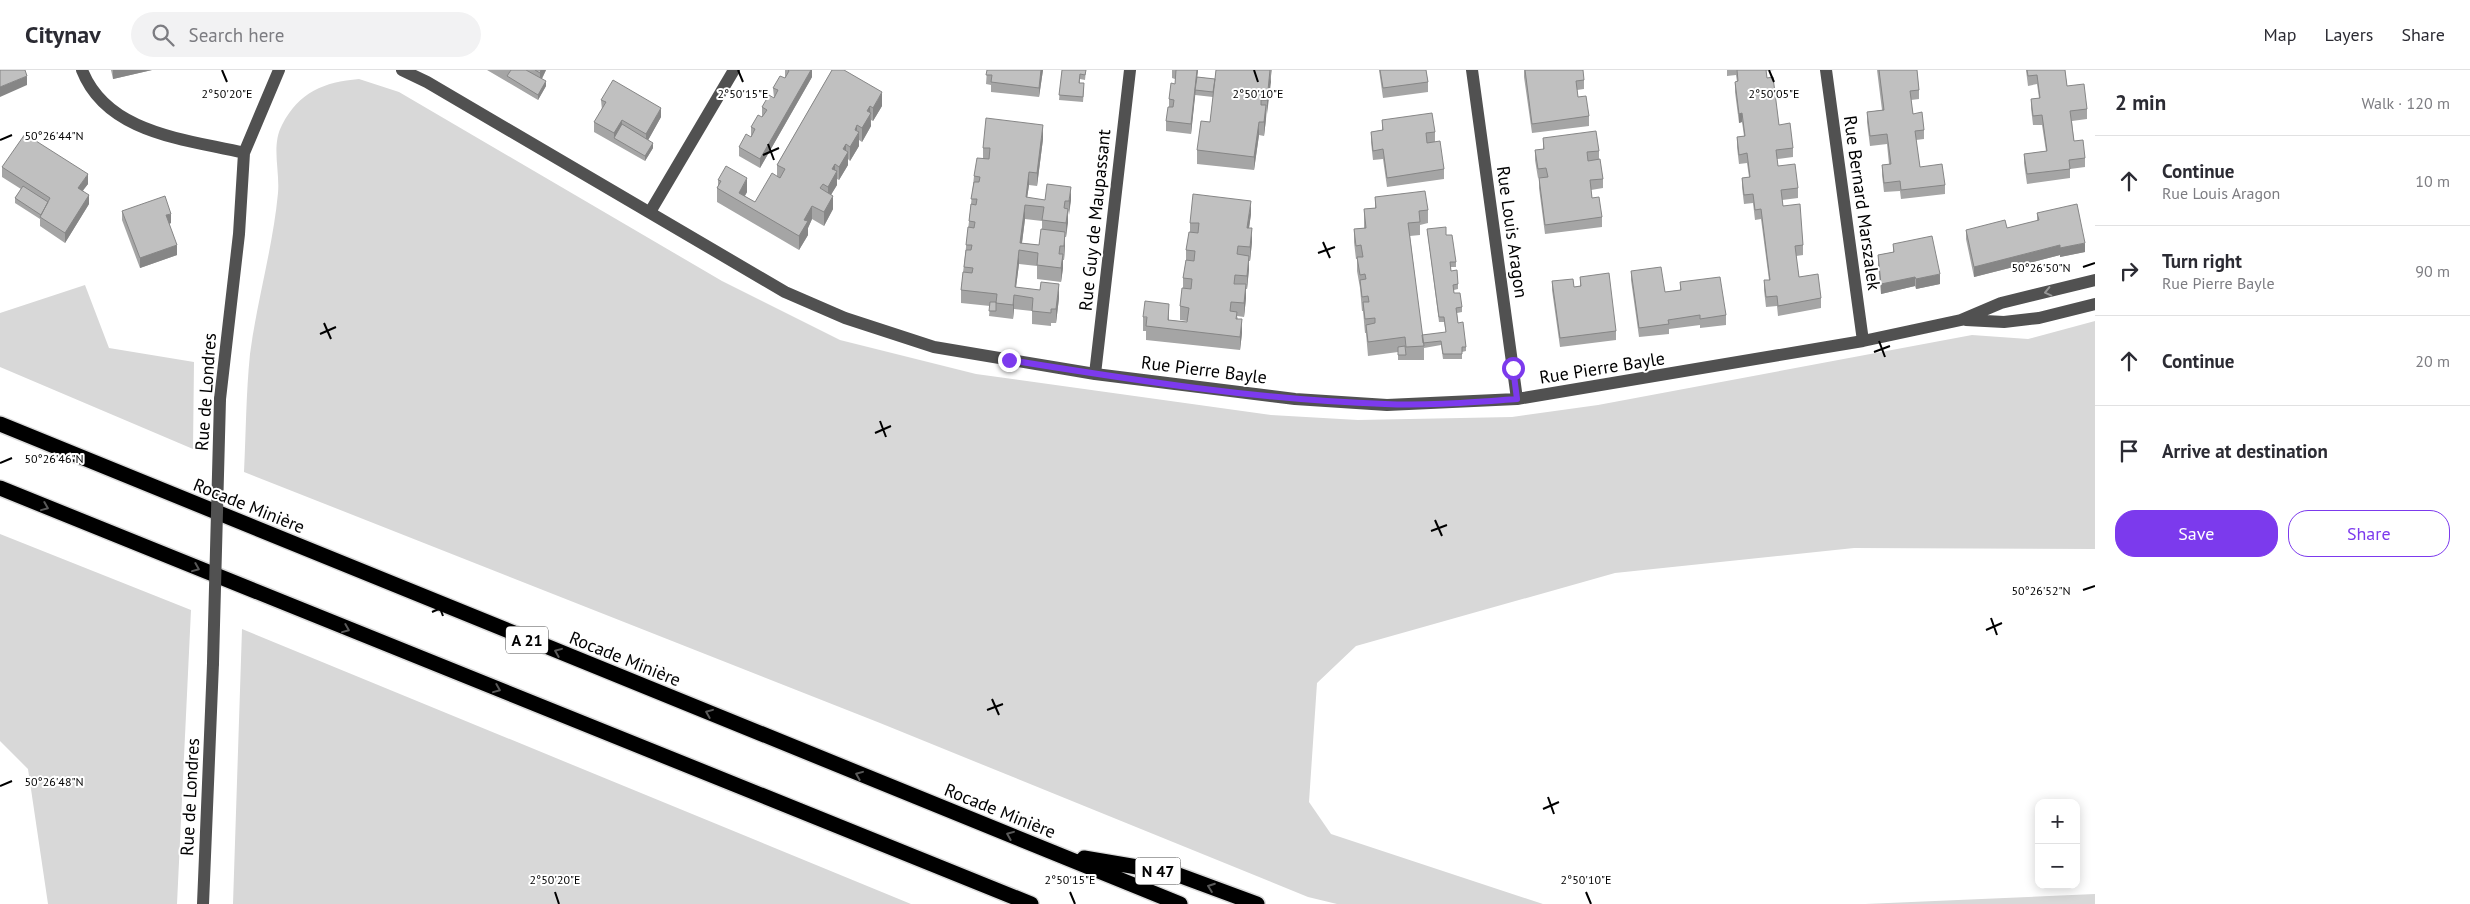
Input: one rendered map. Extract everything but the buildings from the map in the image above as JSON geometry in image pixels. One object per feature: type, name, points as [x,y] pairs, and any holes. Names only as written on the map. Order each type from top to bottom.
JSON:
[{"type":"highway","name":"Rocade Minière","points":[[0,424],[1180,904]]},
{"type":"highway","points":[[0,488],[1030,904]]},
{"type":"highway","name":"N 47","points":[[1055,854],[1173,873],[1257,904]]},
{"type":"street","points":[[82,70],[100,100],[122,118],[148,130],[244,154]]},
{"type":"street","name":"Rue de Londres","points":[[203,904],[213,664],[220,399],[239,234],[244,154],[280,70]]},
{"type":"street","name":"Rue Pierre Bayle","points":[[402,70],[427,82],[785,292],[845,318],[934,347],[1095,374],[1304,400],[1387,404],[1517,399],[1863,341],[1961,320],[2001,303],[2095,280]]},
{"type":"street","points":[[650,212],[734,70]]},
{"type":"street","name":"Rue Guy de Maupassant","points":[[1095,374],[1130,70]]},
{"type":"street","name":"Rue Louis Aragon","points":[[1472,70],[1517,399]]},
{"type":"street","name":"Rue Bernard Marszalek","points":[[1826,70],[1863,341]]},
{"type":"street","name":"Rue Pierre Bayle","points":[[1961,320],[2004,322],[2039,318],[2095,304]]},
{"type":"shaded area","points":[[359,79],[399,92],[722,281],[840,340],[976,374],[1271,415],[1358,420],[1512,417],[1598,405],[1972,335],[2028,339],[2095,321],[2095,549],[1854,548],[1615,573],[1356,646],[1317,683],[1309,802],[1331,834],[1543,904],[1337,904],[1308,897],[880,723],[244,472],[250,354],[276,213],[278,184],[276,150],[279,133],[296,104],[305,97],[324,86],[346,80]]},
{"type":"shaded area","points":[[85,285],[109,348],[194,362],[193,449],[0,367],[0,313]]},
{"type":"shaded area","points":[[0,534],[191,610],[177,904],[48,904],[28,769],[0,741]]},
{"type":"shaded area","points":[[242,629],[911,904],[233,904]]},
{"type":"shaded area","points":[[2095,894],[2095,904],[1865,904]]},
{"type":"route","points":[[1009,360],[1095,374],[1295,399],[1387,404],[1517,399],[1513,368]]}]
